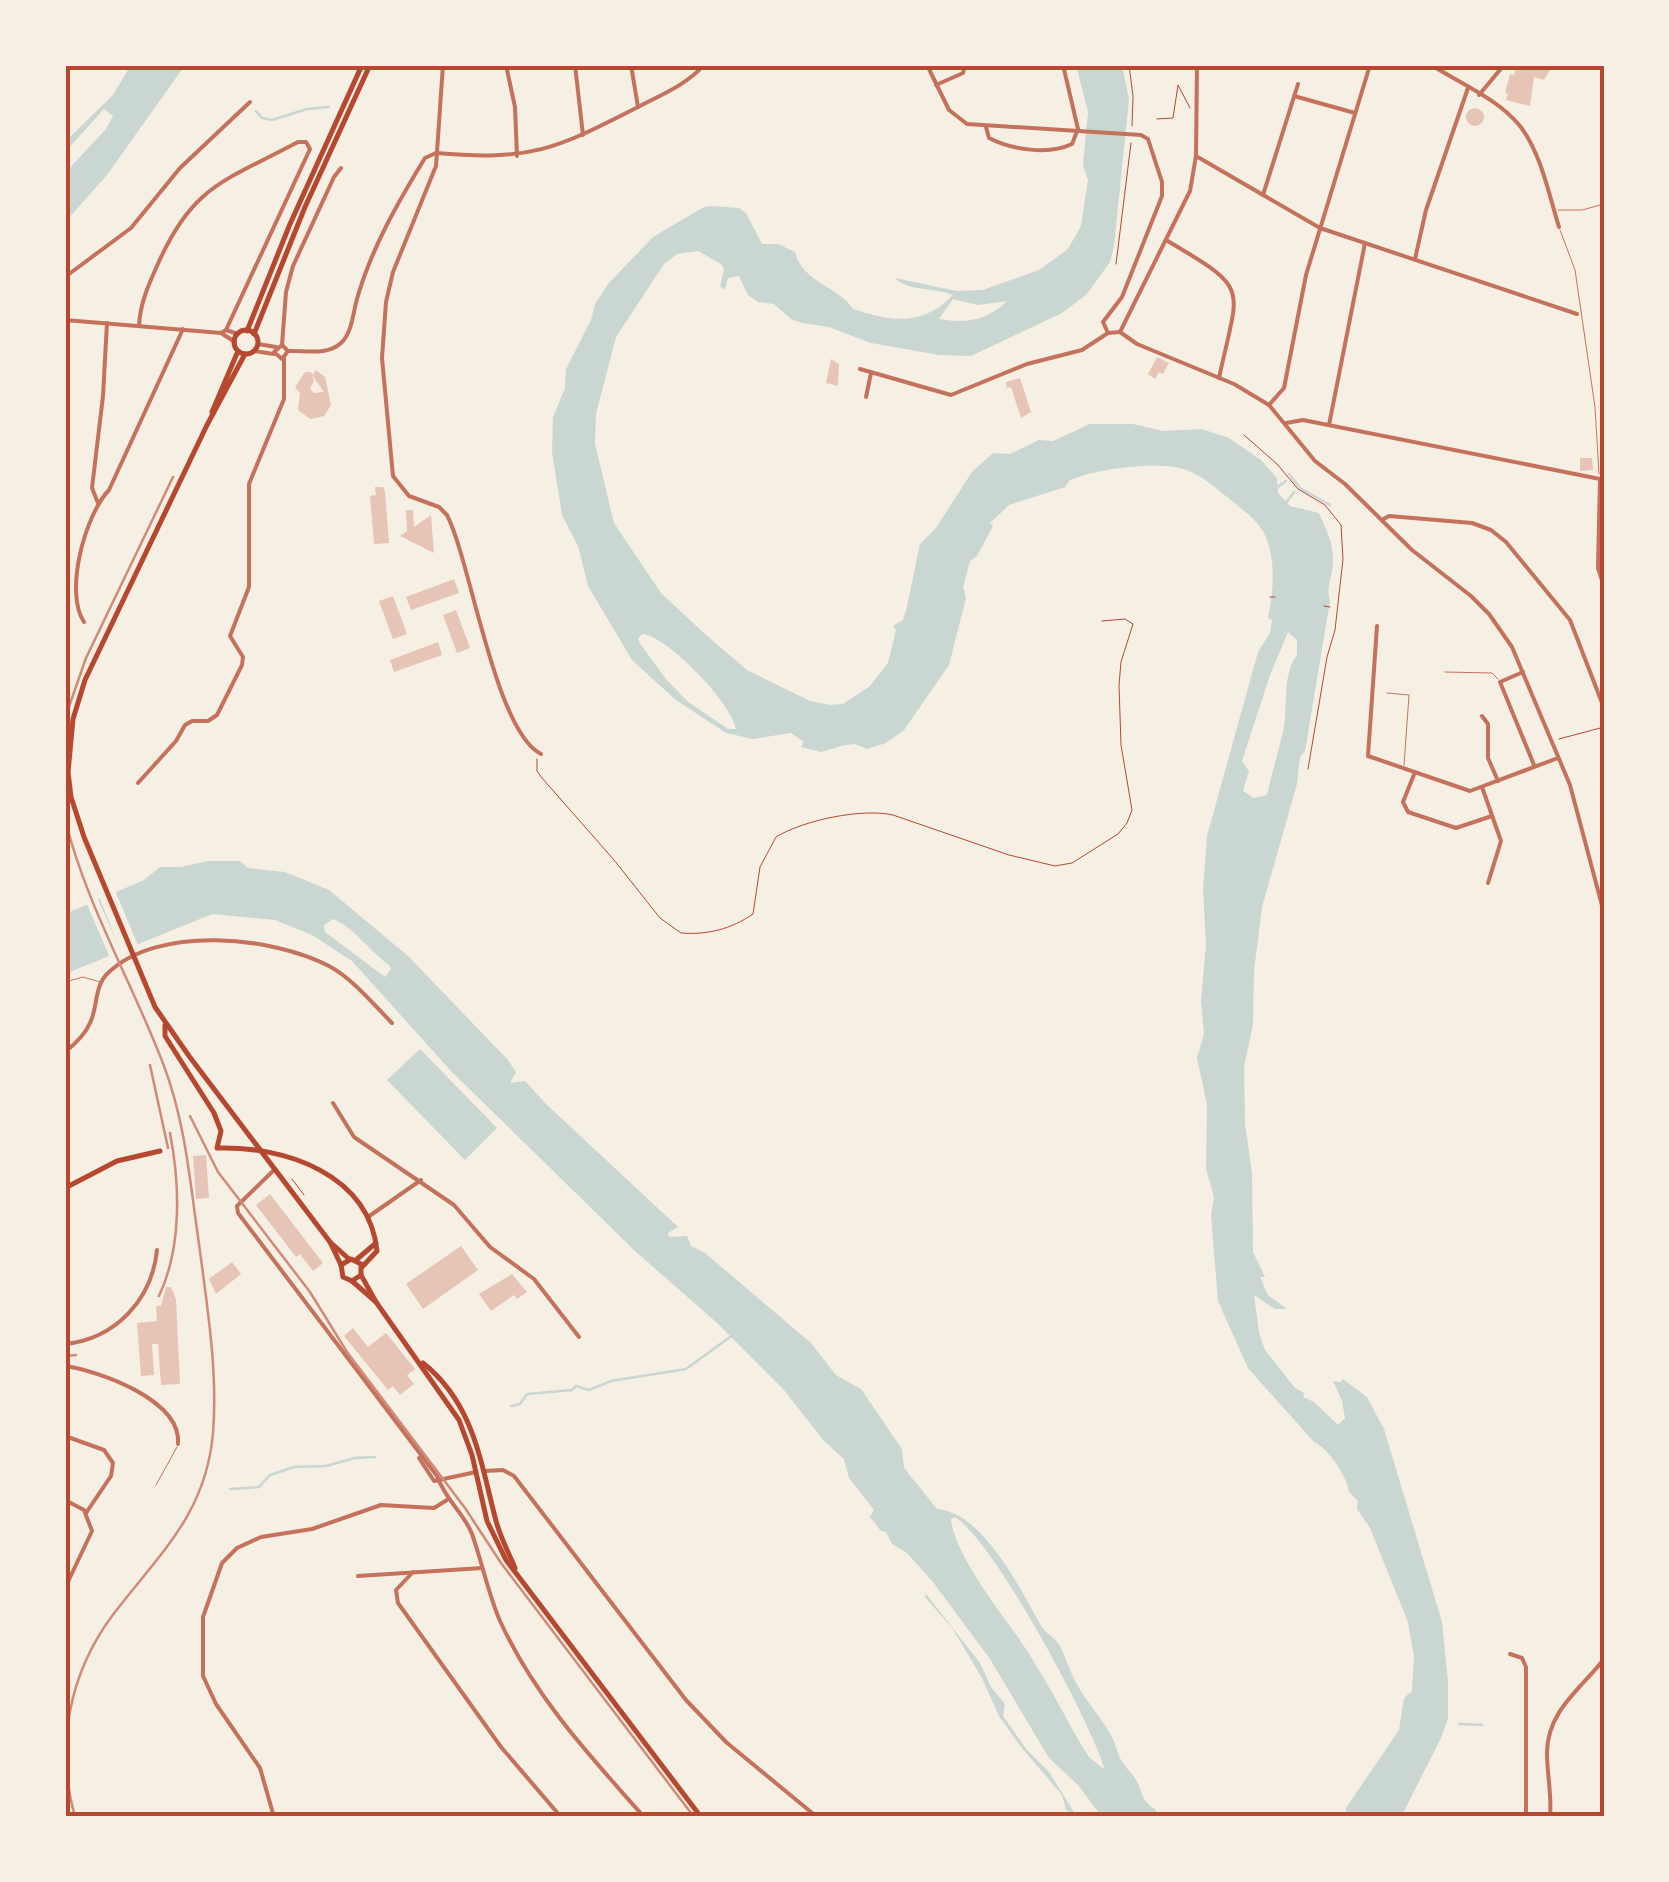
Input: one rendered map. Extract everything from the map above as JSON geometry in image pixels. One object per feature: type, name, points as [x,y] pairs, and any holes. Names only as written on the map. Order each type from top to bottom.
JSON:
[{"type":"main road","points":[[362,65],[290,224],[251,332],[256,347],[242,352],[78,701],[70,736],[68,772],[74,807],[150,997],[165,1022],[330,1242],[342,1265],[343,1277],[376,1302],[421,1362],[459,1420],[493,1536],[701,1817]]},
{"type":"main road","points":[[251,332],[370,65]]},
{"type":"main road","points":[[242,352],[235,342],[238,334],[251,332]]},
{"type":"main road","points":[[165,1022],[165,1036],[220,1126],[217,1148],[272,1151],[310,1164],[348,1191],[368,1217],[376,1255],[352,1281]]},
{"type":"main road","points":[[65,1188],[117,1161],[160,1151]]},
{"type":"main road","points":[[330,1242],[362,1271],[376,1302]]},
{"type":"main road","points":[[342,1265],[376,1243]]},
{"type":"main road","points":[[421,1362],[434,1372],[466,1415],[477,1439],[498,1526],[518,1574]]},
{"type":"main road","points":[[476,1472],[485,1471]]},
{"type":"street","points":[[443,65],[434,172],[400,251],[386,302],[382,358],[391,470],[404,492],[439,507],[451,521],[491,659],[517,722],[529,745],[539,754]]},
{"type":"street","points":[[506,65],[516,122],[517,156]]},
{"type":"street","points":[[574,65],[584,135]]},
{"type":"street","points":[[631,65],[638,107]]},
{"type":"street","points":[[256,347],[328,350],[346,338],[376,247],[423,161],[436,154],[517,156],[557,147],[685,82],[704,65]]},
{"type":"street","points":[[927,65],[956,118],[968,124],[1134,132],[1149,141],[1162,182],[1162,196],[1122,297],[1103,322],[1108,333]]},
{"type":"street","points":[[936,84],[962,73],[965,65]]},
{"type":"street","points":[[986,126],[989,138],[1018,148],[1059,148],[1072,144],[1078,129],[1063,65]]},
{"type":"street","points":[[1120,332],[1187,200],[1196,156],[1197,65]]},
{"type":"street","points":[[1269,405],[1284,388],[1306,276],[1370,65]]},
{"type":"street","points":[[1430,65],[1509,115],[1527,136],[1559,227]]},
{"type":"street","points":[[1479,94],[1504,65]]},
{"type":"street","points":[[1264,196],[1298,84]]},
{"type":"street","points":[[1415,259],[1426,210],[1468,88]]},
{"type":"street","points":[[1294,96],[1355,113]]},
{"type":"street","points":[[65,277],[131,228],[180,168],[250,102]]},
{"type":"street","points":[[139,326],[141,306],[171,234],[193,203],[233,176],[298,142],[308,144],[310,149],[224,331]]},
{"type":"street","points":[[1196,156],[1320,228],[1577,314]]},
{"type":"street","points":[[275,354],[293,266],[334,177],[342,168]]},
{"type":"street","points":[[1166,240],[1219,271],[1234,290],[1234,308],[1218,378]]},
{"type":"street","points":[[1329,426],[1366,243]]},
{"type":"street","points":[[65,320],[238,334]]},
{"type":"street","points":[[98,502],[92,488],[107,323]]},
{"type":"street","points":[[84,622],[77,611],[76,594],[84,539],[182,329]]},
{"type":"street","points":[[224,331],[235,342]]},
{"type":"street","points":[[860,369],[938,394],[959,394],[1027,364],[1082,350],[1108,333],[1120,332],[1269,405],[1314,461],[1345,484],[1412,550],[1480,604],[1508,640],[1582,821],[1604,913]]},
{"type":"street","points":[[256,347],[284,358]]},
{"type":"street","points":[[138,783],[185,724],[208,720],[220,712],[242,665],[242,656],[230,636],[249,587],[248,493],[253,471],[284,399],[284,358],[288,350]]},
{"type":"street","points":[[866,397],[871,373]]},
{"type":"street","points":[[1286,423],[1303,420],[1600,479],[1598,568],[1604,587]]},
{"type":"street","points":[[1382,520],[1389,516],[1459,520],[1483,526],[1499,536],[1570,620],[1604,708]]},
{"type":"street","points":[[1377,626],[1368,756],[1467,791],[1558,758]]},
{"type":"street","points":[[1523,672],[1500,682],[1535,767]]},
{"type":"street","points":[[1482,716],[1488,724],[1488,758],[1498,782]]},
{"type":"street","points":[[1415,772],[1403,802],[1406,811],[1456,828],[1492,816]]},
{"type":"street","points":[[1482,787],[1502,841],[1488,883]]},
{"type":"street","points":[[65,1052],[90,1026],[100,982],[116,966],[170,943],[202,939],[255,946],[331,967],[392,1023]]},
{"type":"street","points":[[333,1104],[354,1138],[460,1210],[494,1251],[530,1276],[579,1337]]},
{"type":"street","points":[[274,1170],[237,1206],[238,1213],[418,1455],[432,1480],[476,1472]]},
{"type":"street","points":[[368,1217],[421,1180]]},
{"type":"street","points":[[65,1344],[102,1334],[125,1318],[148,1283],[157,1250]]},
{"type":"street","points":[[65,1366],[92,1370],[152,1400],[174,1423],[178,1444]]},
{"type":"street","points":[[65,1436],[104,1450],[112,1460],[111,1476],[86,1513]]},
{"type":"street","points":[[485,1471],[503,1470],[514,1476],[686,1700],[743,1756],[817,1817]]},
{"type":"street","points":[[439,1481],[446,1500],[470,1529],[498,1616],[530,1679],[569,1732],[644,1817]]},
{"type":"street","points":[[65,1500],[86,1513],[92,1526],[90,1540],[65,1588]]},
{"type":"street","points":[[274,1817],[255,1758],[216,1704],[204,1676],[203,1617],[222,1563],[237,1548],[260,1537],[318,1528],[381,1505],[434,1508],[446,1500]]},
{"type":"street","points":[[358,1576],[482,1568]]},
{"type":"street","points":[[413,1572],[396,1590],[398,1603],[508,1756],[561,1817]]},
{"type":"street","points":[[1510,1654],[1522,1658],[1526,1667],[1526,1817]]},
{"type":"street","points":[[1550,1817],[1547,1755],[1552,1726],[1567,1700],[1604,1658]]},
{"type":"lane","points":[[1554,210],[1585,210],[1604,204]]},
{"type":"lane","points":[[1559,227],[1574,270],[1595,407],[1600,479]]},
{"type":"lane","points":[[1445,672],[1492,672],[1500,682]]},
{"type":"lane","points":[[1387,693],[1409,695],[1404,768]]},
{"type":"lane","points":[[65,982],[88,977],[100,982]]},
{"type":"lane","points":[[156,1485],[178,1444]]},
{"type":"path","points":[[1129,65],[1134,132]]},
{"type":"path","points":[[1156,119],[1173,118],[1178,86],[1189,104]]},
{"type":"path","points":[[1116,264],[1131,140]]},
{"type":"path","points":[[1244,435],[1298,489],[1325,505],[1341,525],[1343,558],[1335,630],[1308,768]]},
{"type":"path","points":[[1270,596],[1276,598]]},
{"type":"path","points":[[1324,606],[1330,606]]},
{"type":"path","points":[[539,754],[537,771],[542,778],[660,918],[681,934],[718,930],[753,914],[760,867],[776,837],[844,816],[875,812],[893,815],[1009,856],[1061,866],[1118,834],[1132,810],[1121,745],[1119,685],[1120,662],[1132,624],[1124,619],[1102,622]]},
{"type":"path","points":[[1551,741],[1604,726]]},
{"type":"path","points":[[292,1179],[304,1194]]},
{"type":"shaded area","points":[[131,65],[185,65],[107,175],[65,222],[65,173],[106,129],[113,116],[104,109],[65,152],[65,142],[113,95]]},
{"type":"shaded area","points":[[1076,65],[1122,65],[1129,99],[1114,246],[1110,262],[1086,295],[1062,313],[971,356],[939,355],[871,343],[829,327],[791,319],[774,304],[758,302],[748,295],[739,276],[728,278],[725,290],[720,286],[724,269],[721,264],[698,251],[677,254],[664,264],[616,337],[596,414],[595,444],[614,523],[661,593],[747,670],[810,701],[830,705],[843,704],[869,687],[888,663],[896,630],[893,626],[903,620],[906,611],[920,544],[936,528],[972,472],[993,453],[1010,454],[1090,424],[1133,424],[1163,431],[1202,429],[1229,438],[1261,460],[1277,478],[1278,493],[1290,506],[1319,513],[1333,553],[1330,601],[1305,751],[1300,757],[1297,784],[1262,907],[1254,971],[1253,1024],[1244,1067],[1253,1252],[1265,1277],[1260,1277],[1268,1295],[1287,1309],[1275,1309],[1254,1295],[1265,1350],[1295,1388],[1304,1393],[1303,1397],[1338,1425],[1345,1418],[1333,1381],[1343,1379],[1367,1397],[1384,1429],[1442,1622],[1448,1718],[1401,1817],[1345,1817],[1346,1808],[1399,1730],[1404,1698],[1412,1691],[1414,1657],[1408,1622],[1370,1528],[1341,1471],[1248,1368],[1218,1301],[1211,1215],[1214,1197],[1206,1169],[1207,1104],[1197,1058],[1204,1034],[1203,889],[1207,836],[1258,652],[1270,633],[1273,569],[1261,528],[1210,483],[1175,467],[1095,472],[1070,480],[1065,487],[1009,505],[990,523],[993,526],[977,556],[970,561],[963,587],[966,598],[949,665],[904,730],[886,743],[867,749],[855,744],[821,752],[801,747],[804,742],[791,733],[753,739],[726,733],[676,700],[632,660],[588,586],[578,546],[562,515],[552,452],[553,417],[565,388],[566,369],[608,284],[653,237],[704,207],[739,208],[746,213],[762,244],[778,244],[795,252],[805,270],[853,309],[881,317],[919,316],[953,295],[907,285],[895,278],[957,291],[983,290],[1039,270],[1068,249],[1081,226],[1088,180],[1083,165],[1088,112]],"holes":[[[953,299],[978,305],[1007,301],[976,319],[939,319]],[[1288,632],[1297,640],[1297,655],[1287,682],[1283,732],[1267,795],[1254,798],[1243,791],[1249,771],[1242,761]],[[642,634],[653,637],[681,658],[723,703],[736,729],[728,729],[687,701],[638,639]]]},
{"type":"shaded area","points":[[207,861],[240,861],[248,868],[285,872],[329,890],[408,956],[508,1060],[516,1072],[510,1083],[525,1081],[678,1227],[668,1233],[669,1237],[687,1236],[691,1246],[705,1253],[811,1343],[836,1375],[861,1389],[902,1449],[904,1468],[937,1509],[970,1523],[1011,1573],[1042,1627],[1060,1646],[1079,1688],[1158,1817],[1102,1817],[1078,1785],[1049,1758],[990,1659],[933,1582],[870,1517],[874,1510],[849,1478],[844,1459],[824,1441],[784,1390],[451,1071],[352,961],[312,935],[275,920],[212,914],[65,974],[65,914],[144,880],[160,867]],"holes":[[[333,919],[389,965],[391,969],[385,977],[325,932],[324,925]],[[955,1517],[972,1533],[1016,1595],[1081,1714],[1105,1770],[1089,1757],[1032,1659],[977,1578],[959,1546],[951,1519]]]},
{"type":"shaded area","points":[[420,1049],[497,1128],[465,1160],[387,1080]]},
{"type":"shaded area","points":[[926,1594],[980,1663],[991,1687],[1005,1704],[1003,1716],[1027,1750],[1049,1772],[1077,1817],[1066,1810],[1062,1795],[999,1716],[982,1678]]},
{"type":"pier","points":[[114,888],[140,950],[111,960],[85,900],[96,895],[118,945],[98,894]]},
{"type":"building","points":[[1553,65],[1544,80],[1534,77],[1530,106],[1506,100],[1505,93],[1510,74],[1514,75],[1516,66]]},
{"type":"building","points":[[1475,108],[1484,117],[1475,126],[1466,117]]},
{"type":"building","points":[[1157,357],[1169,363],[1155,379],[1148,374]]},
{"type":"building","points":[[831,359],[839,364],[838,386],[826,383]]},
{"type":"building","points":[[316,370],[325,377],[331,405],[324,416],[310,419],[298,410],[300,393],[295,387],[305,372],[312,375]],"holes":[[[312,375],[324,392],[314,393],[310,389]]]},
{"type":"building","points":[[1020,378],[1031,412],[1021,418],[1006,382]]},
{"type":"building","points":[[1580,458],[1592,458],[1593,470],[1580,471]]},
{"type":"building","points":[[375,487],[385,491],[389,543],[374,544],[370,496],[376,495]]},
{"type":"building","points":[[406,510],[413,510],[414,527],[431,515],[434,553],[400,536],[407,531]]},
{"type":"building","points":[[454,579],[459,593],[411,610],[406,597]]},
{"type":"building","points":[[393,596],[407,634],[393,639],[379,601]]},
{"type":"building","points":[[456,610],[470,648],[457,653],[443,615]]},
{"type":"building","points":[[438,642],[442,655],[394,672],[390,660]]},
{"type":"building","points":[[206,1155],[209,1198],[196,1199],[193,1156]]},
{"type":"building","points":[[270,1194],[323,1263],[313,1271],[300,1254],[296,1257],[256,1205]]},
{"type":"building","points":[[461,1246],[478,1270],[423,1309],[406,1284]]},
{"type":"building","points":[[232,1262],[241,1274],[216,1294],[209,1279]]},
{"type":"building","points":[[512,1274],[527,1292],[517,1299],[514,1295],[491,1311],[479,1294]]},
{"type":"building","points":[[166,1287],[171,1287],[176,1299],[180,1384],[161,1385],[158,1344],[152,1344],[154,1375],[141,1376],[137,1323],[157,1321],[156,1306],[161,1306]]},
{"type":"building","points":[[353,1328],[368,1347],[386,1333],[415,1369],[407,1375],[414,1384],[400,1395],[393,1386],[388,1390],[344,1336]]},
{"type":"waterway","points":[[256,111],[262,118],[272,120],[329,107]]},
{"type":"waterway","points":[[1289,474],[1300,488],[1330,505]]},
{"type":"waterway","points":[[1275,489],[1286,481]]},
{"type":"waterway","points":[[1286,503],[1294,492]]},
{"type":"waterway","points":[[511,1406],[520,1404],[527,1394],[572,1390],[576,1386],[589,1390],[611,1381],[686,1369],[730,1337]]},
{"type":"waterway","points":[[230,1489],[259,1487],[270,1475],[294,1467],[375,1457]]},
{"type":"waterway","points":[[1459,1724],[1482,1725]]},
{"type":"railway","points":[[65,718],[86,658],[173,477]]},
{"type":"railway","points":[[65,819],[85,882],[152,1035],[177,1110],[205,1291],[214,1386],[213,1433],[201,1488],[177,1532],[97,1638],[76,1687],[66,1764],[75,1817]]},
{"type":"railway","points":[[150,1065],[168,1148]]},
{"type":"railway","points":[[190,1116],[218,1172],[310,1292],[347,1352],[694,1817]]},
{"type":"railway","points":[[159,1296],[172,1257],[177,1216],[170,1133]]},
{"type":"railway","points":[[65,1356],[76,1355]]}]
